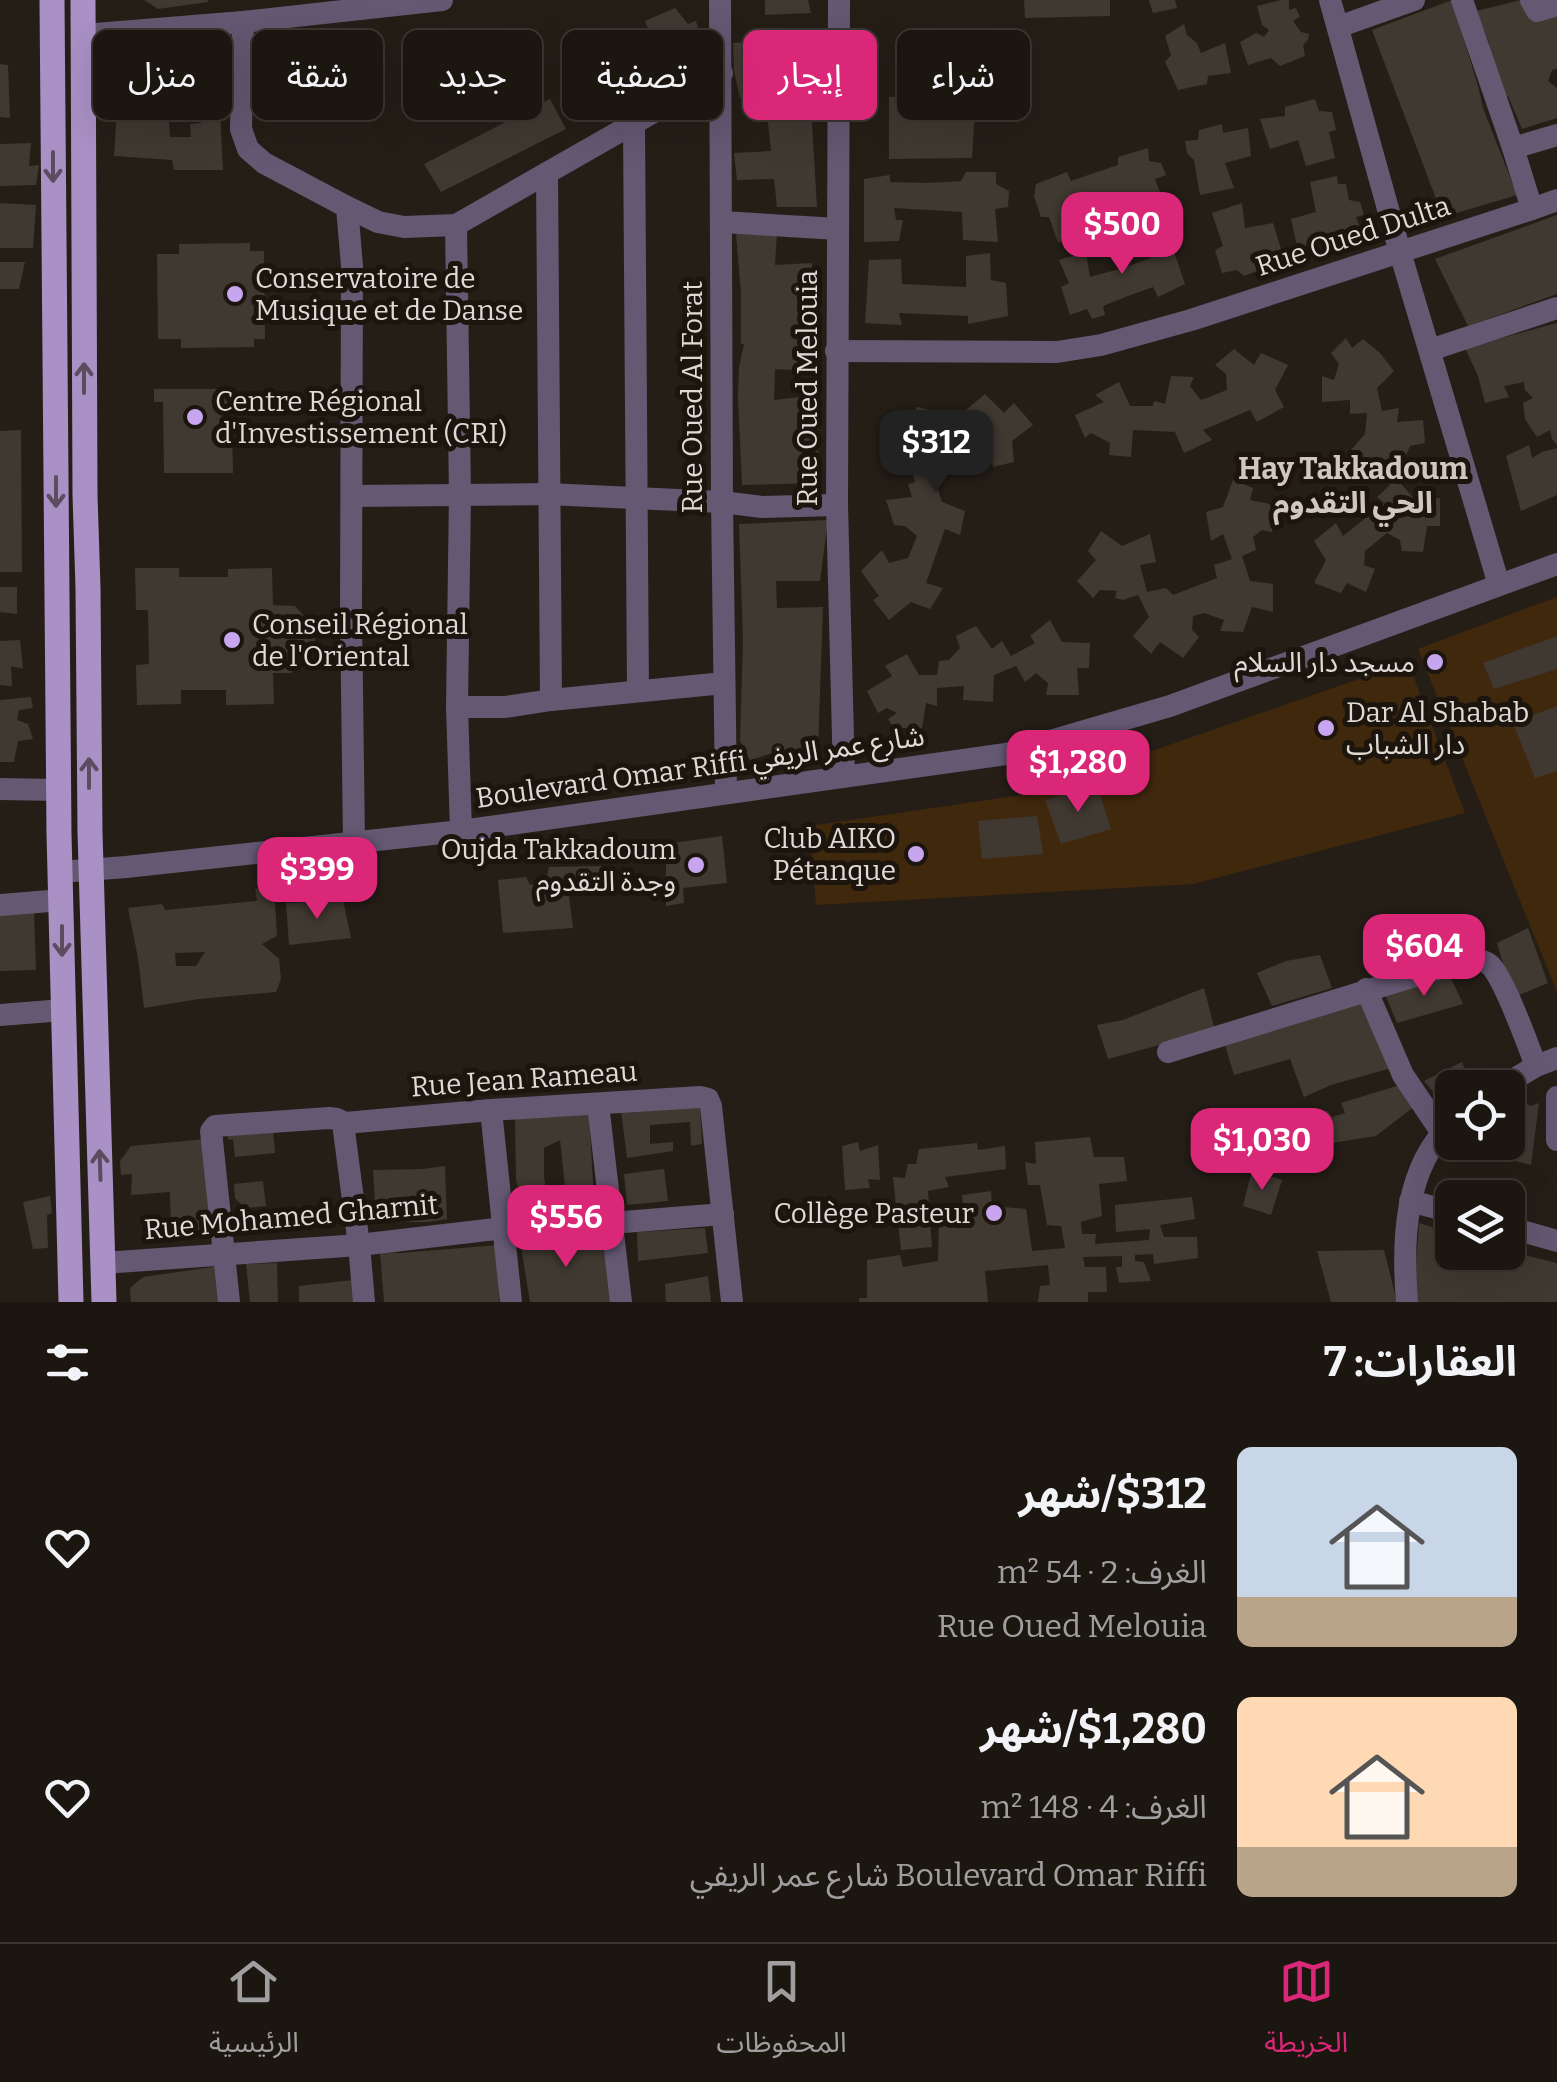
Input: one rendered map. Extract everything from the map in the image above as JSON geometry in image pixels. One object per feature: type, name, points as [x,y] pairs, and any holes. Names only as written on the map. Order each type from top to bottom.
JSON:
[{"type":"main road","points":[[52,0],[58,790],[72,1302]]},
{"type":"main road","points":[[83,0],[92,932],[104,1302]]},
{"type":"street","points":[[83,35],[442,0]]},
{"type":"street","name":"Rue Oued Al Forat","points":[[720,0],[721,30]]},
{"type":"street","name":"Rue Oued Melouia","points":[[839,0],[836,350],[844,776]]},
{"type":"street","points":[[1330,0],[1499,585]]},
{"type":"street","points":[[1338,27],[1414,0]]},
{"type":"street","points":[[1462,0],[1532,209]]},
{"type":"street","points":[[1531,0],[1539,12],[1557,5]]},
{"type":"street","points":[[244,22],[241,129],[248,150],[264,163],[378,222],[404,228],[456,225],[644,120]]},
{"type":"street","name":"Rue Oued Al Forat","points":[[722,120],[726,793]]},
{"type":"street","points":[[634,126],[638,691]]},
{"type":"street","points":[[1513,148],[1557,134]]},
{"type":"street","points":[[547,174],[550,700]]},
{"type":"street","name":"Rue Oued Dulta","points":[[836,350],[1057,352],[1102,345],[1156,331],[1557,200]]},
{"type":"street","points":[[347,208],[352,266],[354,842]]},
{"type":"street","points":[[722,222],[838,230]]},
{"type":"street","points":[[456,225],[461,831]]},
{"type":"street","points":[[1430,350],[1557,308]]},
{"type":"street","points":[[352,496],[548,494],[762,507],[837,505]]},
{"type":"street","name":"Boulevard Omar Riffi شارع عمر الريفي","points":[[60,872],[461,831],[1006,754],[1170,706],[1557,564]]},
{"type":"street","points":[[458,707],[505,707],[724,683]]},
{"type":"street","points":[[0,790],[58,790]]},
{"type":"street","points":[[0,905],[62,900]]},
{"type":"street","points":[[1168,1052],[1467,960],[1486,962],[1493,968],[1547,1062],[1525,1074]]},
{"type":"street","points":[[1366,989],[1403,1075],[1435,1114]]},
{"type":"street","points":[[0,1014],[63,1010]]},
{"type":"street","name":"Rue Jean Rameau","points":[[225,1255],[211,1130],[215,1126],[329,1118],[345,1124],[700,1097],[708,1099],[723,1214]]},
{"type":"street","points":[[1557,1097],[1557,1140]]},
{"type":"street","points":[[598,1104],[621,1302]]},
{"type":"street","points":[[491,1110],[511,1302]]},
{"type":"street","points":[[345,1124],[364,1302]]},
{"type":"street","points":[[1407,1302],[1405,1229],[1410,1200],[1435,1146]]},
{"type":"street","points":[[1410,1200],[1435,1207]]},
{"type":"street","points":[[723,1214],[732,1302]]},
{"type":"street","name":"Rue Mohamed Gharnit","points":[[103,1263],[359,1245],[504,1228],[723,1214]]},
{"type":"street","points":[[1525,1232],[1557,1240]]},
{"type":"street","points":[[225,1255],[229,1302]]},
{"type":"shaded area","points":[[1557,597],[1557,992],[1418,649]]},
{"type":"shaded area","name":"Dar Al Shabab دار الشباب","points":[[1408,662],[1465,813],[1193,884],[816,905],[810,826],[1028,794]]},
{"type":"building","points":[[144,0],[208,0],[208,2],[158,9]]},
{"type":"building","points":[[765,0],[808,0],[811,13],[765,15]]},
{"type":"building","points":[[1024,0],[1110,0],[1110,16],[1025,18]]},
{"type":"building","points":[[1149,0],[1175,0],[1177,8],[1153,13]]},
{"type":"building","points":[[1289,0],[1289,10],[1296,8],[1300,17],[1293,21],[1301,32],[1309,34],[1303,45],[1305,56],[1280,66],[1271,58],[1248,65],[1240,42],[1256,33],[1264,37],[1269,30],[1262,25],[1257,6]]},
{"type":"building","points":[[1452,0],[1483,108],[1517,195],[1443,217],[1372,30]]},
{"type":"building","points":[[1527,0],[1535,22],[1557,16],[1557,69],[1552,70],[1548,81],[1557,88],[1557,118],[1522,129],[1508,96],[1505,97],[1476,11]]},
{"type":"building","points":[[675,8],[688,24],[696,21],[698,30],[649,30],[645,21]]},
{"type":"building","points":[[1184,24],[1201,53],[1225,43],[1231,73],[1208,76],[1207,84],[1178,90],[1165,62],[1171,55],[1165,36]]},
{"type":"building","points":[[743,42],[740,98],[734,71],[733,43]]},
{"type":"building","points":[[0,64],[8,65],[10,118],[0,117]]},
{"type":"building","points":[[889,97],[897,97],[897,120],[974,120],[972,158],[889,159]]},
{"type":"building","points":[[550,99],[566,129],[441,192],[424,164],[509,120],[542,120],[542,103]]},
{"type":"building","points":[[1315,99],[1319,111],[1332,112],[1336,130],[1329,132],[1335,158],[1306,166],[1298,140],[1270,149],[1260,119],[1285,116],[1285,107]]},
{"type":"building","points":[[116,120],[169,122],[170,137],[191,137],[190,124],[220,120],[223,170],[174,170],[172,160],[114,156]]},
{"type":"building","points":[[768,120],[812,120],[817,207],[777,207],[774,179],[737,180],[734,153],[771,151]]},
{"type":"building","points":[[1222,124],[1223,133],[1248,128],[1251,156],[1225,163],[1234,188],[1200,195],[1194,160],[1187,153],[1185,141],[1198,140],[1199,130]]},
{"type":"building","points":[[31,143],[29,166],[39,165],[36,185],[0,186],[0,144]]},
{"type":"building","points":[[1148,148],[1149,161],[1161,163],[1166,175],[1155,179],[1166,208],[1137,217],[1127,195],[1075,209],[1083,234],[1058,243],[1049,217],[1041,217],[1034,196],[1036,184],[1067,172],[1071,181],[1118,165],[1118,157]]},
{"type":"building","points":[[966,172],[996,172],[996,184],[1009,191],[1008,207],[995,209],[998,242],[963,240],[962,212],[894,208],[896,220],[903,220],[899,241],[864,242],[864,179],[890,175],[890,182],[961,181]]},
{"type":"building","points":[[1337,176],[1338,184],[1346,184],[1349,200],[1360,202],[1364,215],[1356,217],[1362,234],[1332,248],[1327,240],[1298,250],[1291,219],[1316,212],[1310,182]]},
{"type":"building","points":[[0,203],[36,205],[33,248],[0,248]]},
{"type":"building","points":[[1242,203],[1245,228],[1273,223],[1282,252],[1257,258],[1260,270],[1244,276],[1237,270],[1222,273],[1215,250],[1223,246],[1212,213]]},
{"type":"building","points":[[1557,215],[1557,294],[1468,326],[1435,259]]},
{"type":"building","points":[[1165,225],[1185,284],[1158,297],[1153,287],[1128,296],[1103,306],[1105,315],[1092,319],[1087,309],[1070,315],[1061,287],[1069,283],[1059,260],[1086,252],[1090,277],[1123,268],[1151,258],[1141,250],[1150,241],[1143,231]]},
{"type":"building","points":[[777,233],[775,265],[812,263],[813,371],[775,369],[774,400],[818,395],[817,483],[742,485],[738,398],[744,344],[736,234]]},
{"type":"building","points":[[250,243],[250,251],[264,251],[265,339],[254,339],[254,347],[181,348],[181,339],[158,339],[157,254],[179,254],[179,244]]},
{"type":"building","points":[[990,253],[991,280],[1006,283],[1008,316],[968,324],[968,316],[899,313],[902,325],[865,323],[869,260],[901,259],[902,284],[966,287],[966,256]]},
{"type":"building","points":[[0,262],[25,262],[19,289],[0,289]]},
{"type":"building","points":[[1557,323],[1557,445],[1550,430],[1537,437],[1525,419],[1523,403],[1533,398],[1525,390],[1524,382],[1504,386],[1509,397],[1485,403],[1465,348]]},
{"type":"building","points":[[1346,338],[1352,348],[1363,339],[1394,371],[1377,388],[1382,411],[1399,408],[1397,422],[1423,420],[1425,443],[1410,446],[1404,459],[1413,470],[1397,479],[1416,501],[1440,498],[1440,526],[1427,526],[1423,552],[1402,551],[1400,540],[1387,533],[1365,551],[1364,565],[1375,569],[1366,592],[1347,583],[1341,593],[1314,583],[1326,560],[1314,541],[1336,523],[1343,536],[1384,503],[1377,497],[1390,485],[1375,465],[1351,450],[1365,434],[1367,413],[1350,414],[1350,400],[1322,402],[1322,376],[1334,380],[1339,364],[1331,353]]},
{"type":"building","points":[[1234,349],[1254,365],[1261,353],[1288,365],[1275,390],[1284,407],[1257,422],[1250,410],[1203,430],[1212,440],[1184,453],[1175,432],[1133,430],[1131,457],[1109,455],[1110,443],[1091,433],[1085,438],[1075,415],[1104,402],[1095,395],[1119,382],[1130,406],[1153,406],[1154,401],[1165,404],[1171,376],[1194,377],[1190,386],[1201,400],[1227,390],[1226,374],[1215,365]]},
{"type":"building","name":"Centre Régional d'Investissement (CRI)","points":[[154,389],[227,389],[227,433],[232,432],[233,473],[164,473],[163,402],[154,402]]},
{"type":"building","points":[[985,394],[1004,413],[1014,403],[1033,425],[1012,441],[1014,462],[993,467],[991,456],[939,463],[943,476],[934,477],[942,502],[965,511],[960,535],[945,529],[926,583],[943,588],[930,609],[911,602],[889,620],[873,600],[879,596],[861,571],[882,550],[889,563],[908,558],[917,536],[905,526],[894,525],[886,500],[912,497],[908,484],[915,482],[910,461],[889,452],[896,430],[906,433],[917,407],[943,413],[937,422],[948,435],[968,431],[966,410]]},
{"type":"building","points":[[21,430],[22,572],[0,572],[0,431]]},
{"type":"building","points":[[1529,445],[1532,458],[1557,448],[1557,495],[1521,511],[1506,456]]},
{"type":"building","points":[[1233,480],[1253,488],[1250,500],[1275,505],[1272,532],[1262,530],[1253,537],[1256,550],[1242,556],[1250,581],[1273,584],[1273,612],[1252,607],[1243,632],[1220,631],[1224,620],[1204,613],[1193,616],[1192,630],[1199,637],[1183,658],[1160,642],[1151,654],[1133,636],[1149,617],[1138,595],[1123,600],[1115,598],[1117,591],[1100,590],[1093,598],[1077,581],[1096,560],[1088,551],[1101,531],[1122,546],[1150,534],[1156,562],[1140,565],[1147,592],[1166,588],[1173,595],[1217,578],[1214,565],[1232,559],[1223,534],[1211,541],[1206,512],[1223,507]]},
{"type":"building","points":[[828,520],[820,581],[776,581],[777,608],[823,607],[818,748],[783,750],[750,760],[740,741],[743,640],[739,524]]},
{"type":"building","name":"Conseil Régional de l'Oriental","points":[[135,568],[179,568],[179,577],[228,577],[228,569],[272,568],[273,605],[295,606],[315,629],[315,651],[291,673],[273,673],[274,704],[226,705],[226,690],[181,690],[181,704],[137,705],[136,665],[149,664],[148,610],[136,610]]},
{"type":"building","points":[[0,587],[17,587],[17,614],[0,612]]},
{"type":"building","points":[[1050,620],[1062,642],[1090,643],[1089,668],[1077,668],[1079,695],[1046,695],[1048,683],[1036,673],[1025,682],[1016,666],[994,675],[993,702],[963,700],[964,686],[937,688],[937,706],[926,703],[922,728],[894,728],[888,719],[897,713],[887,708],[878,713],[867,691],[892,676],[885,666],[907,654],[919,675],[937,675],[939,661],[949,660],[960,648],[956,636],[976,626],[992,649],[1002,641],[1011,656],[1035,643],[1030,636]]},
{"type":"building","points":[[1557,636],[1557,669],[1494,689],[1483,663]]},
{"type":"building","points":[[20,640],[23,669],[11,666],[12,686],[0,685],[0,641]]},
{"type":"building","points":[[31,697],[33,708],[19,710],[17,720],[28,724],[33,739],[18,741],[14,762],[0,762],[0,700]]},
{"type":"building","points":[[1557,706],[1557,771],[1535,778],[1513,723]]},
{"type":"building","points":[[1098,789],[1111,829],[1061,844],[1045,800]]},
{"type":"building","points":[[1037,816],[1043,854],[982,859],[978,821]]},
{"type":"building","points":[[722,836],[727,883],[683,888],[684,903],[666,906],[666,844]]},
{"type":"building","points":[[609,866],[609,882],[568,889],[573,928],[503,933],[498,880],[526,877],[530,885],[546,881],[549,867]]},
{"type":"building","points":[[274,885],[277,936],[262,944],[279,959],[281,979],[276,992],[144,1008],[128,908],[162,904],[165,910],[257,901],[255,889]],"holes":[[[205,952],[196,966],[176,966],[175,953]]]},
{"type":"building","points":[[343,900],[351,938],[289,945],[286,903]]},
{"type":"building","points":[[0,913],[34,913],[36,970],[0,971]]},
{"type":"building","points":[[1461,916],[1466,946],[1385,973],[1374,942]]},
{"type":"building","points":[[1528,928],[1548,983],[1519,995],[1497,943]]},
{"type":"building","points":[[1320,955],[1332,988],[1272,1006],[1257,973],[1286,961]]},
{"type":"building","points":[[1449,974],[1463,1004],[1397,1023],[1385,994]]},
{"type":"building","points":[[1204,988],[1215,1030],[1108,1059],[1097,1025],[1123,1020]]},
{"type":"building","points":[[1366,1000],[1395,1067],[1304,1097],[1290,1059],[1234,1075],[1224,1042]]},
{"type":"building","points":[[1462,1062],[1465,1070],[1446,1070]]},
{"type":"building","points":[[1435,1076],[1435,1094],[1424,1081]]},
{"type":"building","points":[[1403,1084],[1415,1106],[1376,1136],[1326,1144],[1315,1115],[1328,1111],[1332,1117],[1345,1113],[1341,1103]]},
{"type":"building","points":[[1525,1102],[1530,1106],[1539,1103],[1531,1165],[1510,1160],[1525,1160]]},
{"type":"building","points":[[700,1104],[702,1144],[691,1146],[690,1122],[650,1125],[650,1144],[673,1142],[673,1151],[627,1158],[621,1111]]},
{"type":"building","points":[[589,1112],[594,1202],[567,1205],[560,1140],[544,1148],[548,1205],[525,1211],[516,1180],[515,1115]]},
{"type":"building","points":[[273,1130],[275,1153],[235,1157],[233,1139],[228,1140],[228,1133]]},
{"type":"building","points":[[1090,1137],[1094,1157],[1124,1157],[1127,1181],[1099,1184],[1102,1216],[1081,1222],[1082,1234],[1096,1234],[1095,1244],[1149,1240],[1150,1229],[1116,1232],[1115,1205],[1192,1197],[1195,1219],[1160,1225],[1164,1237],[1197,1237],[1198,1258],[1154,1264],[1153,1254],[1135,1255],[1135,1261],[1144,1262],[1151,1281],[1119,1283],[1116,1267],[1122,1267],[1122,1256],[1083,1257],[1085,1267],[1106,1267],[1107,1292],[1088,1292],[1088,1302],[1038,1302],[1040,1286],[1050,1285],[1048,1265],[985,1271],[988,1302],[859,1302],[859,1298],[867,1298],[867,1260],[900,1255],[903,1267],[938,1261],[939,1217],[964,1214],[962,1195],[991,1191],[992,1206],[1026,1209],[1032,1251],[1065,1248],[1061,1226],[1047,1225],[1040,1185],[1028,1185],[1025,1162],[1036,1164],[1035,1142]]},
{"type":"building","points":[[207,1139],[210,1233],[171,1235],[170,1192],[131,1195],[132,1174],[121,1175],[120,1161],[131,1146]]},
{"type":"building","points":[[858,1142],[860,1151],[878,1145],[880,1180],[868,1179],[870,1188],[845,1190],[842,1146]]},
{"type":"building","points":[[977,1143],[978,1150],[1005,1146],[1006,1169],[945,1177],[949,1187],[928,1191],[932,1247],[901,1250],[893,1177],[905,1178],[908,1164],[916,1164],[919,1149]]},
{"type":"building","points":[[445,1166],[447,1219],[376,1222],[373,1170]]},
{"type":"building","points":[[664,1169],[668,1201],[627,1205],[624,1174]]},
{"type":"building","points":[[1252,1170],[1282,1180],[1271,1215],[1243,1206]]},
{"type":"building","points":[[263,1181],[266,1206],[245,1208],[235,1198],[234,1184]]},
{"type":"building","points":[[50,1196],[48,1248],[33,1249],[23,1202]]},
{"type":"building","points":[[1419,1223],[1435,1228],[1435,1270],[1525,1270],[1525,1255],[1557,1263],[1557,1302],[1418,1302],[1415,1280]]},
{"type":"building","points":[[705,1228],[708,1253],[638,1261],[637,1232]]},
{"type":"building","points":[[601,1236],[613,1302],[530,1302],[520,1240]]},
{"type":"building","points":[[498,1245],[499,1302],[384,1302],[380,1252]]},
{"type":"building","points":[[1384,1250],[1397,1302],[1331,1302],[1317,1251]]},
{"type":"building","points":[[277,1263],[278,1302],[250,1302],[246,1264]]},
{"type":"building","points":[[220,1266],[223,1302],[131,1302],[130,1288],[143,1277]]},
{"type":"building","points":[[708,1276],[711,1302],[666,1302],[665,1284]]},
{"type":"building","points":[[353,1280],[358,1302],[299,1302],[299,1286]]},
{"type":"place","name":"Conservatoire de Musique et de Danse","points":[[235,294]]},
{"type":"place","name":"Centre Régional d'Investissement (CRI)","points":[[195,417]]},
{"type":"place","name":"Conseil Régional de l'Oriental","points":[[232,640]]},
{"type":"place","name":"مسجد دار السلام","points":[[1435,662]]},
{"type":"place","name":"Dar Al Shabab دار الشباب","points":[[1326,728]]},
{"type":"place","name":"Club AIKO Pétanque","points":[[916,854]]},
{"type":"place","name":"Oujda Takkadoum وجدة التقدوم","points":[[696,865]]},
{"type":"place","name":"Collège Pasteur","points":[[994,1213]]},
{"type":"district","name":"Hay Takkadoum الحي التقدوم","points":[[1353,486]]}]
